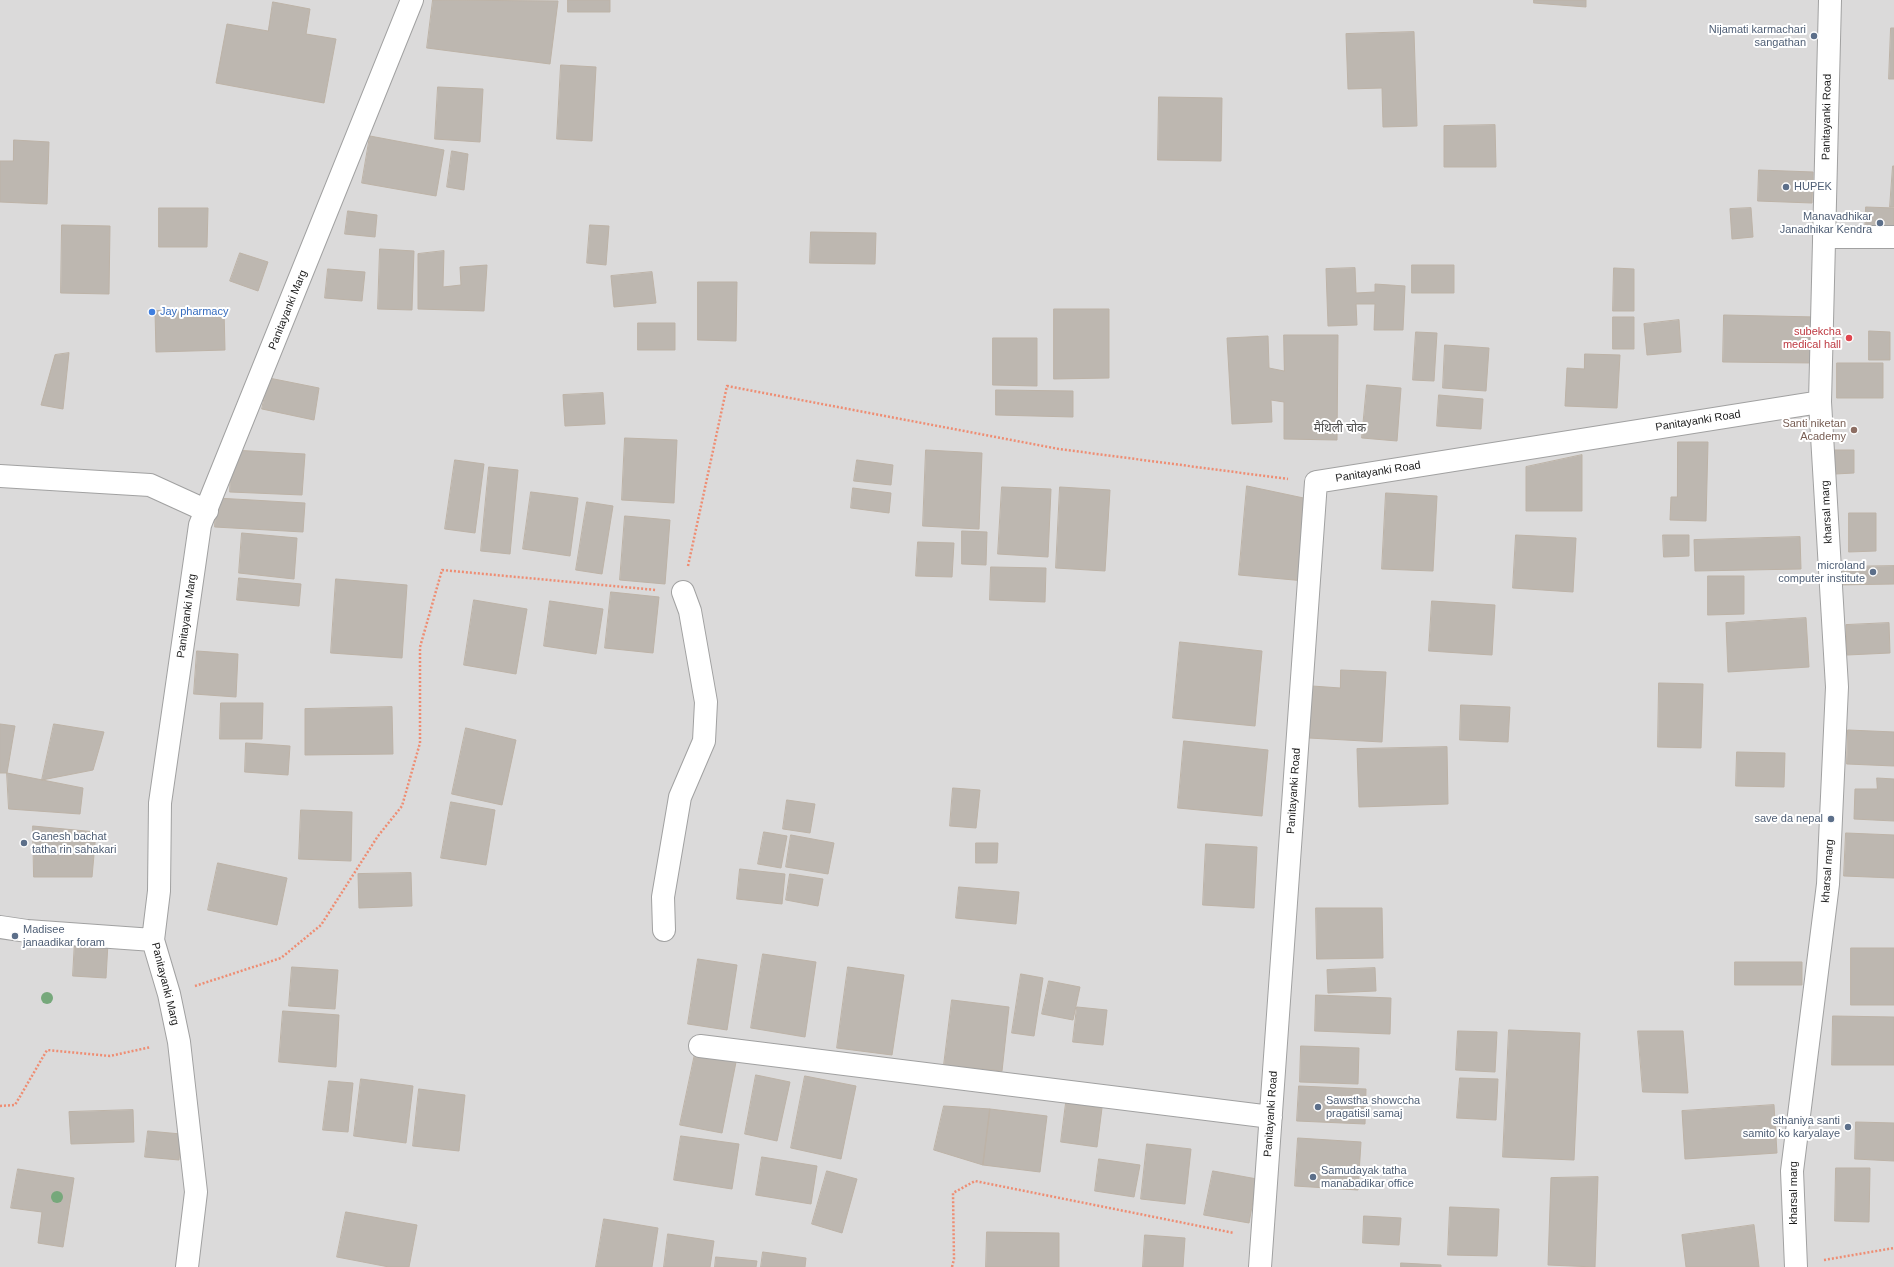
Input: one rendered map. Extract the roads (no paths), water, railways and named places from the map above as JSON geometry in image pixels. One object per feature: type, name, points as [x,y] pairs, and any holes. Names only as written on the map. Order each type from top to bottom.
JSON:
[{"type":"street","name":"Panitayanki Marg","points":[[187,1267],[196,1192],[179,1042],[169,994],[153,940],[159,891],[160,803],[200,525],[207,511],[412,0]]},
{"type":"street","name":"Panitayanki Road","points":[[1260,1267],[1316,482],[1820,402],[1830,0]]},
{"type":"street","points":[[1824,237],[1894,237]]},
{"type":"street","name":"kharsal marg","points":[[1796,1265],[1792,1171],[1828,884],[1837,687],[1820,402]]},
{"type":"street","points":[[0,476],[150,485],[207,511]]},
{"type":"street","points":[[664,930],[662,897],[680,797],[704,741],[706,702],[690,611],[683,592]]},
{"type":"street","points":[[0,927],[27,931],[153,940]]},
{"type":"street","points":[[700,1046],[1271,1116]]},
{"type":"place","name":"Nijamati karmachari sangathan","points":[[1814,36]]},
{"type":"place","name":"HUPEK","points":[[1786,187]]},
{"type":"place","name":"Manavadhikar Janadhikar Kendra","points":[[1880,223]]},
{"type":"place","name":"Jay pharmacy","points":[[152,312]]},
{"type":"place","name":"subekcha medical hall","points":[[1849,338]]},
{"type":"place","name":"Santi niketan Academy","points":[[1854,430]]},
{"type":"place","name":"microland computer institute","points":[[1873,572]]},
{"type":"place","name":"save da nepal","points":[[1831,819]]},
{"type":"place","name":"Ganesh bachat tatha rin sahakari","points":[[24,843]]},
{"type":"place","name":"Madisee janaadikar foram","points":[[15,936]]},
{"type":"place","name":"Sawstha showccha pragatisil samaj","points":[[1318,1107]]},
{"type":"place","name":"sthaniya santi samito ko karyalaye","points":[[1848,1127]]},
{"type":"place","name":"Samudayak tatha manabadikar office","points":[[1313,1177]]},
{"type":"district","name":"मैथिली चोक","points":[[1340,429]]}]
